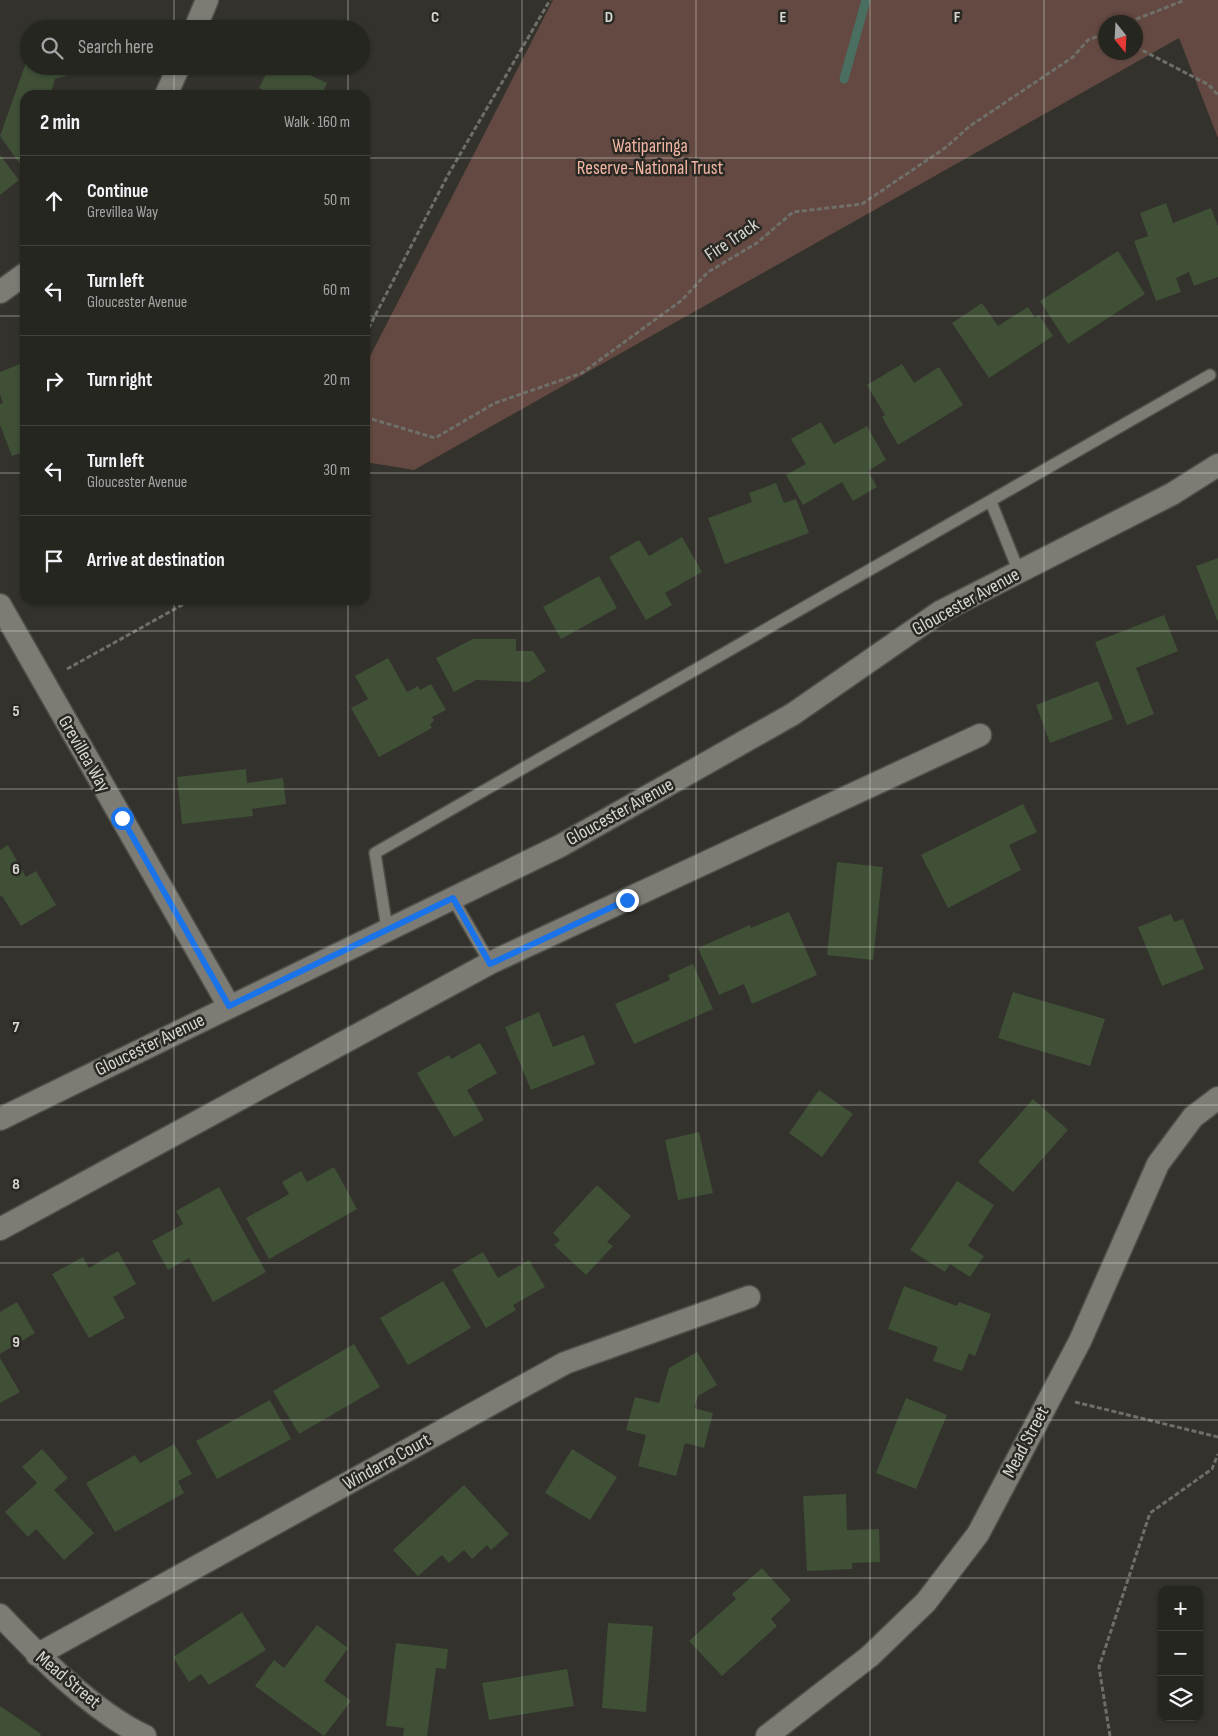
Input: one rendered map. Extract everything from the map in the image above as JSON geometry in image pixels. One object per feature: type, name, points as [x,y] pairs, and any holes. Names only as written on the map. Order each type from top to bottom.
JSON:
[{"type":"street","points":[[199,20],[207,0]]},
{"type":"street","points":[[168,90],[175,75]]},
{"type":"street","points":[[0,292],[20,278]]},
{"type":"street","name":"Gloucester Avenue","points":[[0,1118],[560,846],[793,714],[940,612],[1172,494],[1218,465]]},
{"type":"street","name":"Grevillea Way","points":[[0,606],[229,1006]]},
{"type":"street","points":[[0,1230],[490,964],[980,736]]},
{"type":"street","name":"Mead Street","points":[[766,1736],[870,1656],[926,1602],[978,1534],[1080,1341],[1158,1164],[1193,1116],[1218,1098]]},
{"type":"street","name":"Windarra Court","points":[[37,1655],[565,1364],[749,1297]]},
{"type":"street","name":"Mead Street","points":[[0,1614],[37,1655],[122,1725],[145,1736]]},
{"type":"lane","points":[[387,929],[375,853],[1210,375]]},
{"type":"lane","points":[[991,502],[1019,572]]},
{"type":"lane","points":[[453,898],[490,964]]},
{"type":"path","points":[[370,325],[448,175],[550,0]]},
{"type":"path","points":[[1143,16],[1185,0]]},
{"type":"path","name":"Fire Track","points":[[370,418],[435,438],[495,403],[582,373],[682,300],[708,272],[757,243],[793,212],[862,204],[945,148],[970,126],[1073,56],[1088,40],[1098,36]]},
{"type":"path","points":[[1143,51],[1208,85],[1218,95]]},
{"type":"path","points":[[44,682],[182,605]]},
{"type":"path","points":[[1051,1396],[1218,1437]]},
{"type":"path","points":[[1110,1736],[1099,1667],[1150,1513],[1212,1469],[1218,1454]]},
{"type":"green space","name":"Watiparinga Reserve-National Trust","points":[[553,0],[1218,0],[1218,138],[1179,38],[1143,58],[1143,15],[1098,15],[1098,60],[1140,60],[414,470],[370,463],[370,356]]},
{"type":"building","points":[[22,75],[68,75],[55,79],[52,90],[20,90],[20,164],[0,136]]},
{"type":"building","points":[[266,75],[310,75],[327,83],[324,90],[263,90],[259,88]]},
{"type":"building","points":[[0,155],[19,180],[0,195]]},
{"type":"building","points":[[1166,203],[1173,223],[1211,208],[1218,226],[1218,277],[1194,286],[1189,272],[1176,278],[1181,292],[1156,301],[1134,241],[1148,236],[1140,213]]},
{"type":"building","points":[[1118,251],[1145,294],[1068,344],[1040,301]]},
{"type":"building","points":[[982,303],[998,326],[1028,307],[1035,318],[1039,315],[1053,336],[989,378],[952,323]]},
{"type":"building","points":[[20,364],[20,453],[12,456],[0,425],[0,404],[3,403],[0,394],[0,372]]},
{"type":"building","points":[[902,364],[914,383],[939,367],[963,405],[898,445],[882,417],[885,415],[867,385]]},
{"type":"building","points":[[821,422],[834,444],[867,426],[886,460],[868,471],[877,487],[853,501],[842,482],[803,505],[786,475],[806,464],[791,439]]},
{"type":"building","points":[[776,483],[784,503],[796,499],[809,533],[725,564],[708,518],[752,502],[749,493]]},
{"type":"building","points":[[682,537],[702,572],[665,593],[672,605],[646,620],[609,557],[639,540],[649,556]]},
{"type":"building","points":[[1218,558],[1218,622],[1196,566]]},
{"type":"building","points":[[599,576],[617,608],[561,639],[543,607]]},
{"type":"building","points":[[1164,615],[1178,651],[1136,668],[1154,714],[1127,725],[1095,642]]},
{"type":"building","points":[[473,639],[516,639],[516,651],[533,651],[546,671],[529,682],[476,680],[454,692],[436,658]]},
{"type":"building","points":[[388,658],[407,692],[418,686],[420,690],[431,684],[446,710],[432,717],[434,721],[430,724],[432,728],[379,757],[351,708],[368,699],[355,676]]},
{"type":"building","points":[[1098,681],[1113,719],[1050,743],[1036,705]]},
{"type":"building","points":[[246,769],[247,783],[283,778],[286,804],[252,809],[253,816],[182,824],[177,777]]},
{"type":"building","points":[[1023,804],[1037,832],[1009,845],[1021,870],[948,908],[921,855]]},
{"type":"building","points":[[8,845],[26,877],[36,871],[56,905],[21,926],[2,896],[0,897],[0,850]]},
{"type":"building","points":[[837,862],[883,867],[873,960],[827,955]]},
{"type":"building","points":[[789,912],[817,975],[752,1004],[744,984],[719,995],[698,948],[750,925],[751,928]]},
{"type":"building","points":[[1171,914],[1174,922],[1183,919],[1204,969],[1162,986],[1138,927]]},
{"type":"building","points":[[693,964],[713,1009],[634,1044],[615,1004],[670,980],[668,975]]},
{"type":"building","points":[[1013,992],[1105,1019],[1090,1066],[998,1038]]},
{"type":"building","points":[[539,1012],[553,1047],[584,1035],[595,1064],[531,1090],[505,1027]]},
{"type":"building","points":[[480,1043],[497,1073],[467,1090],[484,1120],[454,1137],[417,1073],[449,1055],[451,1059]]},
{"type":"building","points":[[819,1090],[853,1114],[822,1157],[789,1133]]},
{"type":"building","points":[[1033,1099],[1068,1130],[1013,1192],[978,1162]]},
{"type":"building","points":[[699,1132],[713,1193],[678,1200],[665,1140]]},
{"type":"building","points":[[334,1167],[357,1209],[269,1259],[246,1218],[289,1194],[282,1182],[301,1171],[307,1182]]},
{"type":"building","points":[[957,1181],[994,1205],[968,1246],[984,1256],[970,1277],[950,1264],[945,1272],[910,1250]]},
{"type":"building","points":[[597,1185],[631,1216],[607,1242],[613,1246],[586,1275],[554,1245],[560,1240],[553,1233]]},
{"type":"building","points":[[219,1187],[266,1272],[213,1302],[189,1258],[168,1270],[152,1241],[183,1224],[176,1211]]},
{"type":"building","points":[[118,1251],[136,1284],[113,1297],[125,1318],[89,1338],[52,1274],[83,1257],[89,1268]]},
{"type":"building","points":[[483,1252],[498,1278],[529,1260],[545,1287],[513,1305],[516,1310],[486,1328],[452,1270]]},
{"type":"building","points":[[443,1281],[471,1328],[408,1365],[380,1318]]},
{"type":"building","points":[[904,1286],[957,1306],[959,1302],[991,1314],[975,1356],[969,1353],[962,1371],[933,1361],[938,1347],[888,1329]]},
{"type":"building","points":[[17,1302],[35,1333],[0,1354],[0,1312]]},
{"type":"building","points":[[354,1344],[380,1387],[299,1434],[273,1391]]},
{"type":"building","points":[[697,1352],[717,1385],[698,1396],[694,1408],[713,1413],[704,1448],[685,1443],[676,1476],[638,1466],[646,1435],[626,1430],[635,1397],[659,1403],[669,1368]]},
{"type":"building","points":[[0,1358],[20,1392],[0,1403]]},
{"type":"building","points":[[906,1398],[947,1415],[916,1489],[876,1473]]},
{"type":"building","points":[[270,1400],[291,1439],[217,1479],[196,1441]]},
{"type":"building","points":[[174,1444],[192,1474],[178,1481],[184,1493],[115,1532],[86,1483],[135,1455],[140,1463]]},
{"type":"building","points":[[42,1449],[68,1478],[54,1490],[94,1533],[64,1560],[36,1529],[28,1537],[5,1512],[37,1483],[22,1467]]},
{"type":"building","points":[[572,1449],[617,1477],[590,1520],[545,1493]]},
{"type":"building","points":[[464,1485],[509,1534],[491,1550],[487,1545],[472,1559],[464,1550],[449,1563],[442,1555],[418,1576],[393,1550]]},
{"type":"building","points":[[846,1494],[847,1530],[879,1529],[880,1562],[852,1563],[852,1569],[807,1571],[803,1496]]},
{"type":"building","points":[[762,1568],[791,1600],[771,1619],[777,1626],[722,1676],[689,1641],[736,1599],[732,1594]]},
{"type":"building","points":[[242,1612],[266,1650],[209,1685],[201,1674],[189,1682],[173,1657]]},
{"type":"building","points":[[608,1623],[653,1626],[646,1712],[602,1708]]},
{"type":"building","points":[[317,1625],[348,1648],[324,1681],[351,1701],[324,1736],[255,1686],[274,1660],[284,1668]]},
{"type":"building","points":[[396,1643],[448,1649],[446,1669],[436,1668],[427,1736],[403,1736],[404,1728],[386,1726]]},
{"type":"building","points":[[567,1669],[574,1706],[489,1720],[482,1683]]},
{"type":"building","points":[[0,1706],[41,1734],[40,1736],[0,1736]]},
{"type":"waterway","points":[[844,79],[866,0]]},
{"type":"route","points":[[122,818],[229,1006],[453,898],[490,964],[627,900]]}]
